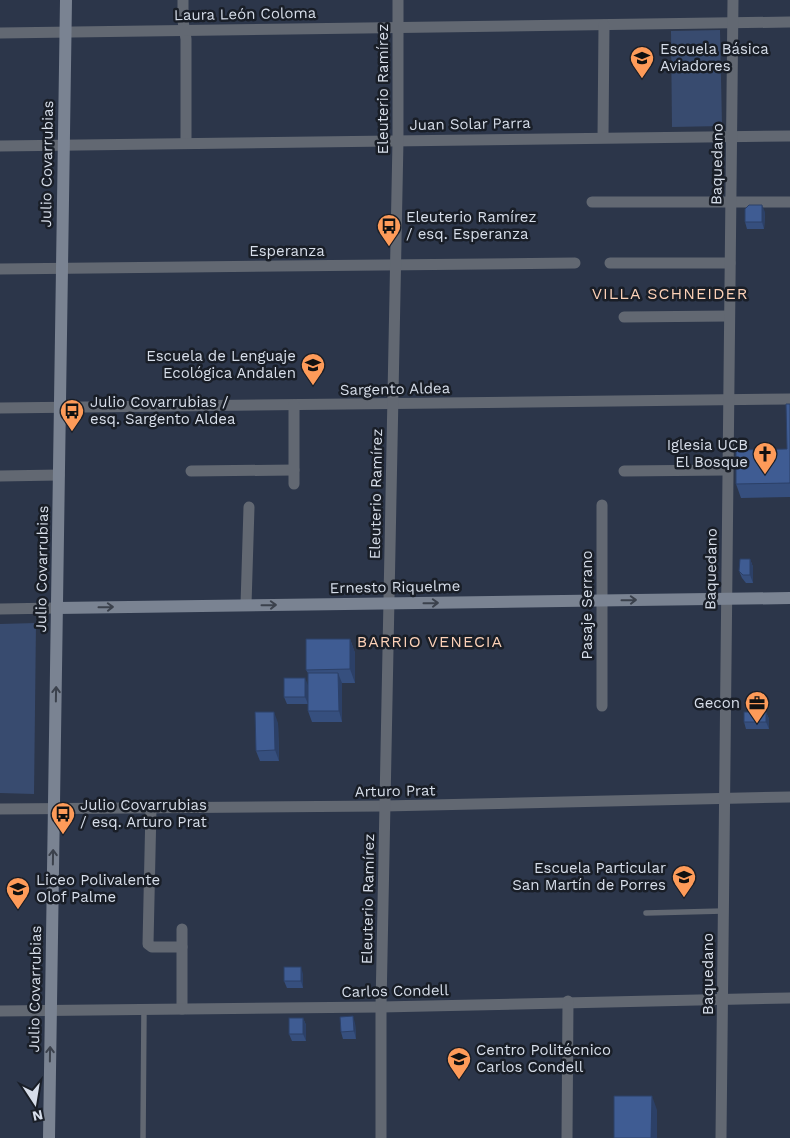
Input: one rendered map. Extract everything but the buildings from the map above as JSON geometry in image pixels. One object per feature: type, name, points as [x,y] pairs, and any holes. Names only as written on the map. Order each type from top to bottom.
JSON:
[{"type":"street","name":"Julio Covarrubias","points":[[49,1138],[66,0]]},
{"type":"street","points":[[183,0],[186,143]]},
{"type":"street","name":"Eleuterio Ramírez","points":[[382,1138],[381,1007],[396,266],[398,0]]},
{"type":"street","name":"Baquedano","points":[[721,1138],[727,400],[732,202],[733,0]]},
{"type":"street","name":"Laura León Coloma","points":[[0,33],[790,22]]},
{"type":"street","points":[[602,138],[604,25]]},
{"type":"street","name":"Juan Solar Parra","points":[[0,146],[790,136]]},
{"type":"street","points":[[592,202],[790,202]]},
{"type":"street","name":"Esperanza","points":[[0,269],[575,263]]},
{"type":"street","points":[[610,263],[730,263]]},
{"type":"street","points":[[624,317],[729,316]]},
{"type":"street","name":"Sargento Aldea","points":[[0,408],[790,399]]},
{"type":"street","points":[[294,405],[294,484]]},
{"type":"street","points":[[191,471],[294,470]]},
{"type":"street","points":[[624,471],[727,470]]},
{"type":"street","points":[[0,476],[59,475]]},
{"type":"street","name":"Pasaje Serrano","points":[[602,505],[602,706]]},
{"type":"street","points":[[246,605],[249,507]]},
{"type":"street","name":"Ernesto Riquelme","points":[[0,609],[790,598]]},
{"type":"street","name":"Arturo Prat","points":[[0,809],[384,806],[790,797]]},
{"type":"street","points":[[151,808],[148,944],[152,947],[182,947]]},
{"type":"street","points":[[182,929],[182,1009]]},
{"type":"street","name":"Carlos Condell","points":[[0,1012],[381,1007],[568,1001],[790,998]]},
{"type":"street","points":[[567,1138],[568,1001]]},
{"type":"lane","points":[[646,913],[723,911]]},
{"type":"lane","points":[[143,1138],[144,1009]]},
{"type":"shaded area","points":[[720,30],[722,126],[672,127],[671,31]]},
{"type":"shaded area","points":[[36,623],[34,794],[0,793],[0,624]]},
{"type":"place","name":"Escuela Básica Aviadores","points":[[642,79]]},
{"type":"place","name":"Eleuterio Ramírez / esq. Esperanza","points":[[389,247]]},
{"type":"place","name":"Escuela de Lenguaje Ecológica Andalen","points":[[313,386]]},
{"type":"place","name":"Julio Covarrubias / esq. Sargento Aldea","points":[[72,432]]},
{"type":"place","name":"Iglesia UCB El Bosque","points":[[765,475]]},
{"type":"place","name":"Gecon","points":[[757,724]]},
{"type":"place","name":"Julio Covarrubias / esq. Arturo Prat","points":[[63,835]]},
{"type":"place","name":"Escuela Particular San Martín de Porres","points":[[684,898]]},
{"type":"place","name":"Liceo Polivalente Olof Palme","points":[[18,910]]},
{"type":"place","name":"Centro Politécnico Carlos Condell","points":[[459,1080]]},
{"type":"district","name":"VILLA SCHNEIDER","points":[[670,293]]},
{"type":"district","name":"BARRIO VENECIA","points":[[430,641]]}]
